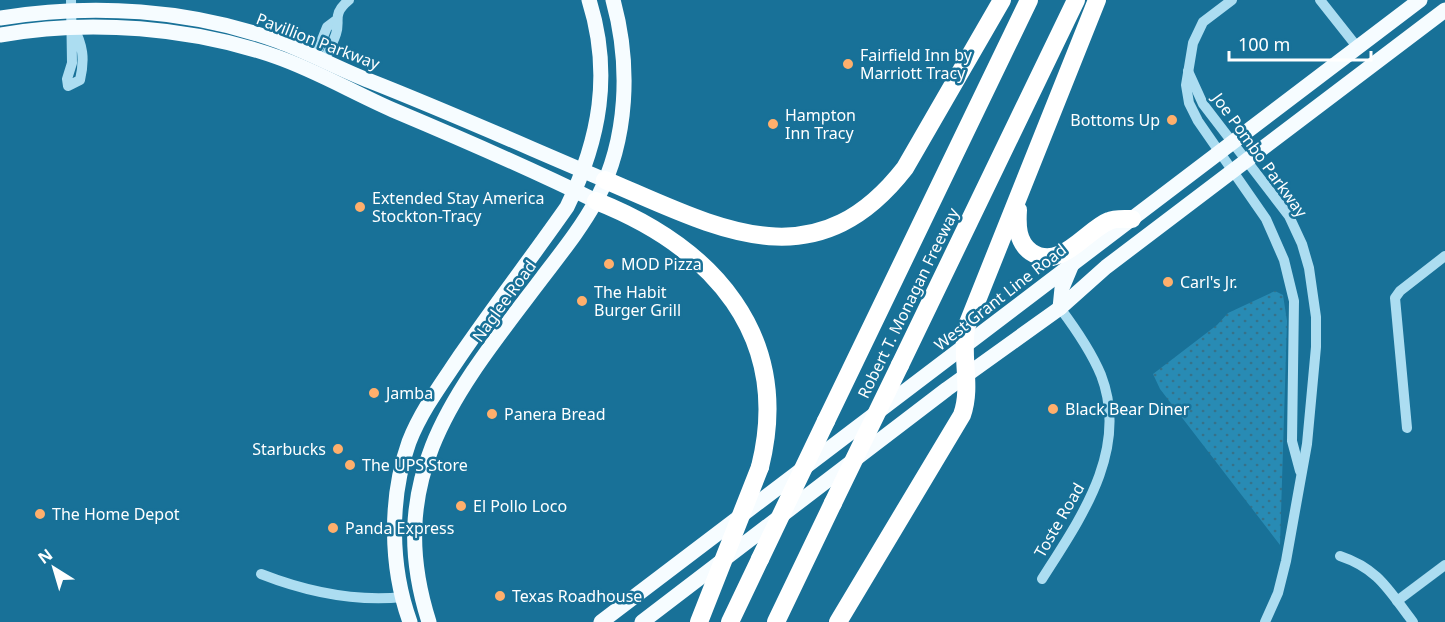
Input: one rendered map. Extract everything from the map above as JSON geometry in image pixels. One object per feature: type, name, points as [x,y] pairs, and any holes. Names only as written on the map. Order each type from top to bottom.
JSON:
[{"type":"highway","points":[[605,180],[707,223],[732,231],[778,237],[817,233],[838,225],[861,212],[886,191],[905,168],[1002,0]]},
{"type":"highway","name":"Robert T. Monagan Freeway","points":[[729,622],[1029,0]]},
{"type":"highway","name":"Robert T. Monagan Freeway","points":[[776,622],[1076,0]]},
{"type":"highway","points":[[838,622],[957,426],[965,406],[962,348],[966,328],[1019,201],[1097,0]]},
{"type":"highway","points":[[596,201],[684,249],[716,277],[735,300],[752,332],[766,384],[767,429],[760,467],[699,622]]},
{"type":"highway","points":[[1019,201],[1017,223],[1020,237],[1026,248],[1036,255],[1045,257],[1075,247],[1110,220],[1132,219]]},
{"type":"main road","name":"Naglee Road","points":[[410,622],[403,597],[394,535],[397,495],[409,442],[430,400],[567,207],[583,171],[593,146],[601,93],[599,45],[589,0]]},
{"type":"main road","name":"Naglee Road","points":[[429,622],[420,595],[413,541],[417,491],[432,442],[457,397],[596,201],[605,180],[620,132],[624,87],[622,43],[613,0]]},
{"type":"main road","name":"West Grant Line Road","points":[[601,622],[1420,0]]},
{"type":"main road","name":"Pavillion Parkway","points":[[0,18],[111,10],[164,14],[213,22],[278,41],[605,180]]},
{"type":"main road","points":[[642,622],[965,377],[1060,308],[1106,267],[1445,10]]},
{"type":"main road","name":"Pavillion Parkway","points":[[0,35],[71,13],[133,28],[215,40],[271,55],[596,201]]},
{"type":"main road","points":[[1060,308],[1062,288],[1072,264]]},
{"type":"street","points":[[320,59],[338,31],[335,21],[349,0]]},
{"type":"street","name":"Joe Pombo Parkway","points":[[1232,0],[1203,22],[1193,43],[1188,71],[1225,148],[1232,171],[1270,226],[1284,260],[1294,301],[1292,441],[1300,471]]},
{"type":"street","points":[[1320,0],[1358,48]]},
{"type":"street","points":[[71,13],[82,43],[84,63],[80,80],[68,86],[67,79],[72,63],[71,13]]},
{"type":"street","name":"Joe Pombo Parkway","points":[[1225,148],[1246,160],[1289,216],[1302,244],[1309,268],[1316,316],[1316,347],[1307,444],[1300,471],[1287,561],[1278,593],[1265,622]]},
{"type":"street","points":[[1407,428],[1394,309],[1400,291],[1445,256]]},
{"type":"street","name":"Toste Road","points":[[1042,579],[1091,499],[1104,465],[1108,436],[1108,413],[1100,374],[1060,308]]},
{"type":"street","points":[[1340,556],[1361,563],[1373,571],[1413,622]]},
{"type":"street","points":[[1397,602],[1445,565]]},
{"type":"street","points":[[261,574],[336,597],[375,600],[403,597]]},
{"type":"shaded area","points":[[1275,291],[1283,295],[1287,321],[1280,545],[1160,389],[1153,374],[1217,325],[1228,313]]},
{"type":"place","name":"Fairfield Inn by Marriott Tracy","points":[[848,64]]},
{"type":"place","name":"Bottoms Up","points":[[1172,120]]},
{"type":"place","name":"Hampton Inn Tracy","points":[[773,124]]},
{"type":"place","name":"Extended Stay America Stockton-Tracy","points":[[360,207]]},
{"type":"place","name":"MOD Pizza","points":[[609,264]]},
{"type":"place","name":"Carl's Jr.","points":[[1168,282]]},
{"type":"place","name":"The Habit Burger Grill","points":[[582,301]]},
{"type":"place","name":"Jamba","points":[[374,393]]},
{"type":"place","name":"Black Bear Diner","points":[[1053,409]]},
{"type":"place","name":"Panera Bread","points":[[492,414]]},
{"type":"place","name":"Starbucks","points":[[338,449]]},
{"type":"place","name":"The UPS Store","points":[[350,465]]},
{"type":"place","name":"El Pollo Loco","points":[[461,506]]},
{"type":"place","name":"The Home Depot","points":[[40,514]]},
{"type":"place","name":"Panda Express","points":[[333,528]]},
{"type":"place","name":"Texas Roadhouse","points":[[500,596]]}]
